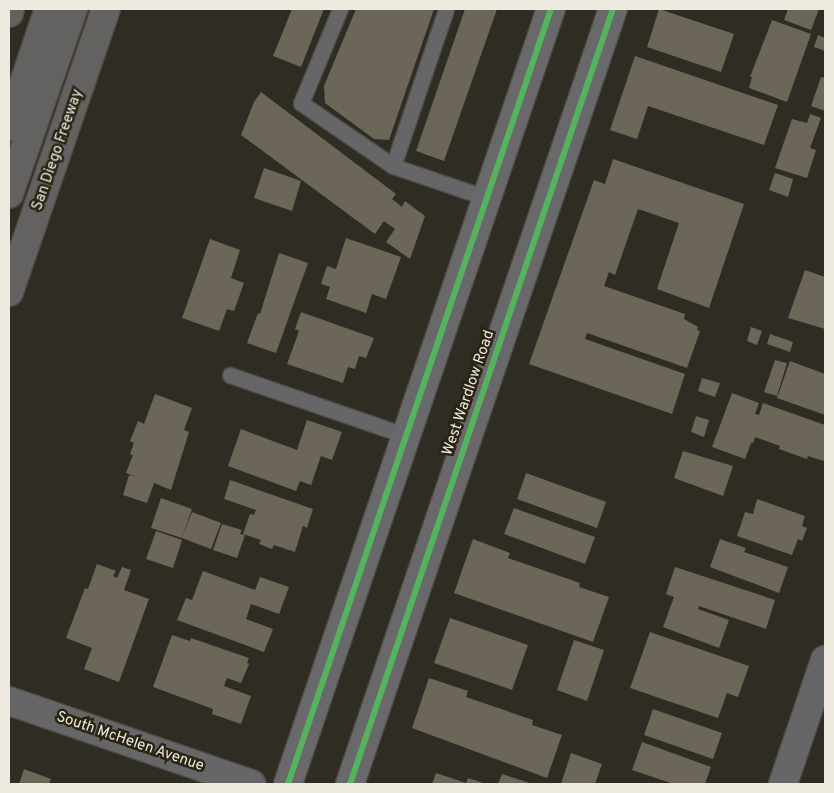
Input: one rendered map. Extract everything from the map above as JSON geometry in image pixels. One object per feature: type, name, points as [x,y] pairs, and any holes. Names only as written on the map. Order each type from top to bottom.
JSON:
[{"type":"highway","points":[[9,13],[10,9]]},
{"type":"highway","points":[[9,127],[49,9]]},
{"type":"highway","points":[[9,194],[73,9]]},
{"type":"highway","name":"San Diego Freeway","points":[[9,292],[106,9]]},
{"type":"main road","points":[[288,784],[551,9]]},
{"type":"main road","name":"West Wardlow Road","points":[[350,784],[613,9]]},
{"type":"street","points":[[783,784],[825,660]]},
{"type":"street","name":"South McHelen Avenue","points":[[9,701],[235,781]]},
{"type":"lane","points":[[340,9],[301,104],[393,166],[487,198]]},
{"type":"lane","points":[[393,166],[446,9]]},
{"type":"lane","points":[[230,375],[407,436]]},
{"type":"building","points":[[292,9],[324,9],[301,67],[273,56]]},
{"type":"building","points":[[356,9],[434,9],[389,140],[374,139],[325,103],[324,86]]},
{"type":"building","points":[[465,9],[497,9],[444,161],[416,151]]},
{"type":"building","points":[[659,9],[734,34],[721,72],[647,47]]},
{"type":"building","points":[[788,9],[819,9],[811,30],[784,20]]},
{"type":"building","points":[[772,20],[811,34],[787,102],[749,88],[752,77],[750,77]]},
{"type":"building","points":[[818,35],[825,38],[825,51],[814,47]]},
{"type":"building","points":[[635,56],[778,105],[764,145],[648,106],[637,139],[610,130]]},
{"type":"building","points":[[821,77],[825,78],[825,111],[811,106]]},
{"type":"building","points":[[261,92],[396,194],[392,199],[402,207],[405,201],[425,216],[410,259],[386,242],[395,229],[384,221],[375,234],[241,135],[254,102]]},
{"type":"building","points":[[810,114],[821,118],[810,148],[816,150],[807,178],[775,168],[792,119],[807,123]]},
{"type":"building","points":[[613,159],[744,204],[709,308],[657,289],[679,223],[638,209],[615,275],[609,272],[604,286],[685,314],[684,319],[698,327],[697,330],[700,331],[687,368],[587,333],[585,339],[685,374],[672,414],[529,364],[594,180],[605,184]]},
{"type":"building","points":[[264,168],[301,181],[292,211],[254,198]]},
{"type":"building","points":[[775,173],[793,179],[788,197],[769,190]]},
{"type":"building","points":[[346,238],[401,257],[386,299],[372,294],[366,313],[326,299],[330,287],[321,284],[327,266],[336,269]]},
{"type":"building","points":[[210,239],[240,250],[231,278],[244,283],[234,311],[227,309],[219,331],[182,318]]},
{"type":"building","points":[[279,253],[308,263],[276,353],[247,343],[258,313],[260,314]]},
{"type":"building","points":[[805,270],[825,277],[825,329],[788,318]]},
{"type":"building","points":[[301,312],[374,338],[366,358],[359,356],[355,369],[348,367],[343,383],[287,364],[299,331],[295,329]]},
{"type":"building","points":[[751,327],[762,331],[757,345],[747,341]]},
{"type":"building","points":[[770,334],[793,342],[790,352],[767,344]]},
{"type":"building","points":[[775,360],[787,363],[777,396],[764,392]]},
{"type":"building","points":[[790,361],[825,374],[825,415],[777,398]]},
{"type":"building","points":[[702,378],[720,383],[715,397],[698,391]]},
{"type":"building","points":[[732,393],[759,403],[755,414],[759,415],[763,403],[825,425],[824,461],[808,456],[807,459],[779,449],[780,446],[755,437],[745,459],[712,447]]},
{"type":"building","points":[[155,394],[192,408],[184,430],[189,432],[171,490],[154,483],[147,503],[123,495],[129,475],[137,477],[126,473],[133,455],[130,454],[134,443],[130,441],[138,421],[144,424]]},
{"type":"building","points":[[696,416],[709,420],[704,437],[691,432]]},
{"type":"building","points":[[307,420],[342,432],[332,460],[321,456],[311,485],[300,481],[296,491],[228,466],[241,429],[297,450]]},
{"type":"building","points":[[683,451],[733,466],[723,496],[674,478]]},
{"type":"building","points":[[526,473],[606,502],[597,528],[517,499]]},
{"type":"building","points":[[230,480],[313,509],[307,528],[303,526],[295,552],[274,545],[272,549],[259,544],[261,540],[243,534],[250,514],[254,515],[256,510],[224,499]]},
{"type":"building","points":[[161,498],[192,509],[182,538],[151,528]]},
{"type":"building","points":[[757,499],[805,516],[802,526],[807,528],[802,541],[798,539],[792,555],[737,536],[745,512],[753,514]]},
{"type":"building","points":[[514,508],[595,537],[585,564],[504,534]]},
{"type":"building","points":[[192,512],[221,523],[211,549],[182,538]]},
{"type":"building","points":[[222,524],[242,530],[240,534],[245,535],[237,558],[213,550]]},
{"type":"building","points":[[156,531],[182,540],[173,568],[146,559]]},
{"type":"building","points":[[473,539],[510,553],[508,558],[580,583],[579,587],[609,597],[593,642],[454,593]]},
{"type":"building","points":[[720,539],[746,548],[744,552],[788,567],[779,593],[710,567]]},
{"type":"building","points":[[97,564],[116,571],[113,576],[117,578],[122,567],[131,570],[124,590],[149,599],[119,682],[84,669],[92,648],[66,638],[85,588],[88,589]]},
{"type":"building","points":[[675,567],[775,600],[766,629],[699,606],[698,609],[729,620],[719,648],[663,627],[674,597],[666,594]]},
{"type":"building","points":[[203,571],[255,590],[260,577],[289,587],[279,614],[251,604],[246,619],[273,629],[264,652],[177,620],[186,598],[192,600]]},
{"type":"building","points":[[450,618],[528,645],[512,690],[434,663]]},
{"type":"building","points":[[650,632],[749,666],[738,697],[727,693],[718,718],[630,688]]},
{"type":"building","points":[[172,635],[190,641],[191,638],[249,658],[247,663],[249,664],[241,683],[227,678],[224,686],[251,696],[241,724],[212,714],[213,709],[153,687]]},
{"type":"building","points":[[574,640],[604,650],[587,701],[557,690]]},
{"type":"building","points":[[429,678],[468,691],[466,697],[533,720],[532,725],[562,735],[547,778],[412,728]]},
{"type":"building","points":[[653,709],[722,733],[713,759],[644,735]]},
{"type":"building","points":[[642,742],[711,767],[705,784],[674,784],[632,770]]},
{"type":"building","points":[[571,753],[602,764],[595,784],[561,784]]},
{"type":"building","points":[[24,769],[51,779],[49,784],[19,784]]},
{"type":"building","points":[[436,773],[466,783],[468,778],[486,784],[432,784]]},
{"type":"building","points":[[502,774],[533,784],[498,784]]},
{"type":"cycle path","points":[[288,784],[551,9]]},
{"type":"cycle path","points":[[350,784],[613,9]]}]
